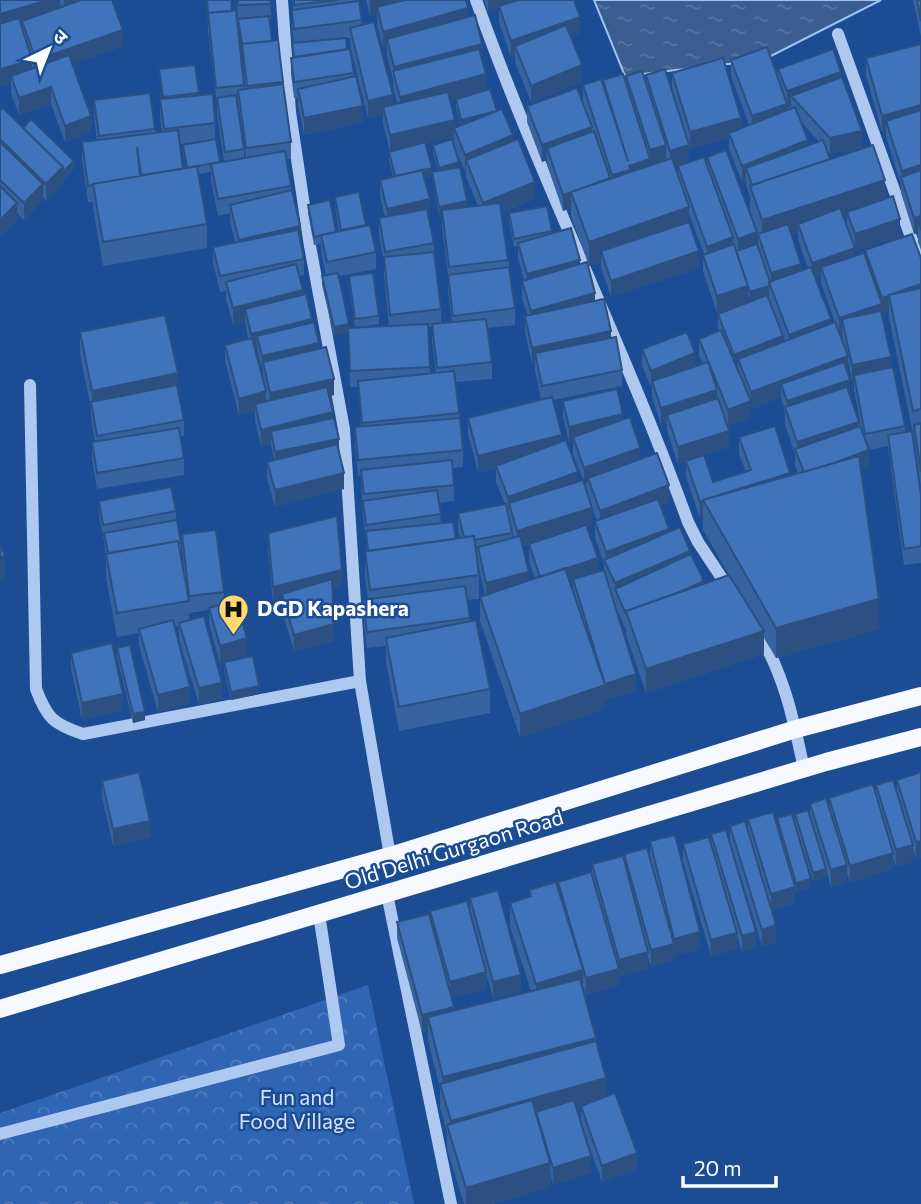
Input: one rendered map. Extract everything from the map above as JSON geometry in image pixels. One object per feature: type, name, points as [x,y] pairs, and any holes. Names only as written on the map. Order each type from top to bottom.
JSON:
[{"type":"main road","name":"Old Delhi Gurgaon Road","points":[[0,965],[390,856],[796,729],[921,695]]},
{"type":"main road","name":"Old Delhi Gurgaon Road","points":[[0,1009],[804,769],[921,737]]},
{"type":"street","points":[[282,0],[292,125],[310,246],[344,429],[360,681],[390,856]]},
{"type":"street","points":[[476,0],[542,172],[609,323],[688,522],[734,597]]},
{"type":"street","points":[[838,34],[921,265]]},
{"type":"street","points":[[30,384],[36,689],[45,713],[60,726],[83,734],[360,681]]},
{"type":"street","points":[[748,618],[763,639],[778,672],[796,729],[804,769]]},
{"type":"street","points":[[387,894],[451,1204]]},
{"type":"street","points":[[0,1135],[339,1045],[319,914]]},
{"type":"green space","name":"Fun and Food Village","points":[[368,985],[414,1204],[0,1204],[0,1113]]},
{"type":"water","points":[[594,0],[881,0],[763,60],[625,76]]},
{"type":"building","points":[[0,0],[48,0],[0,14]]},
{"type":"building","points":[[81,0],[112,0],[123,30],[36,60],[22,21]]},
{"type":"building","points":[[207,0],[231,0],[232,11],[208,13]]},
{"type":"building","points":[[238,0],[270,0],[271,4],[238,5]]},
{"type":"building","points":[[294,0],[338,0],[294,5]]},
{"type":"building","points":[[405,0],[466,0],[468,8],[383,32],[377,7]]},
{"type":"building","points":[[518,0],[574,0],[580,17],[511,41],[499,6]]},
{"type":"building","points":[[917,0],[921,0],[921,21]]},
{"type":"building","points":[[359,1],[362,20],[294,29],[292,10]]},
{"type":"building","points":[[236,10],[244,85],[216,88],[208,13]]},
{"type":"building","points":[[475,15],[482,44],[394,67],[387,39]]},
{"type":"building","points":[[269,16],[272,41],[242,44],[238,19]]},
{"type":"building","points":[[19,18],[32,60],[0,69],[0,24]]},
{"type":"building","points":[[374,22],[393,95],[368,101],[350,28]]},
{"type":"building","points":[[566,25],[582,65],[531,86],[515,46]]},
{"type":"building","points":[[346,38],[347,49],[294,57],[292,43]]},
{"type":"building","points":[[278,40],[283,82],[247,86],[242,44]]},
{"type":"building","points":[[921,44],[921,105],[882,116],[866,58]]},
{"type":"building","points":[[767,47],[787,104],[752,116],[731,60]]},
{"type":"building","points":[[350,49],[354,73],[294,82],[291,58]]},
{"type":"building","points":[[479,49],[486,74],[400,97],[393,71]]},
{"type":"building","points":[[833,49],[841,72],[787,91],[778,69]]},
{"type":"building","points":[[69,55],[91,116],[65,126],[51,87],[19,98],[11,76]]},
{"type":"building","points":[[723,58],[741,118],[690,132],[672,73]]},
{"type":"building","points":[[195,65],[199,93],[163,97],[159,69]]},
{"type":"building","points":[[665,69],[689,145],[670,151],[646,75]]},
{"type":"building","points":[[642,71],[666,145],[650,150],[626,76]]},
{"type":"building","points":[[623,74],[650,159],[629,166],[630,170],[612,175],[583,85],[601,79],[628,161],[603,80]]},
{"type":"building","points":[[356,76],[363,106],[304,118],[298,89]]},
{"type":"building","points":[[842,77],[862,131],[830,138],[791,96]]},
{"type":"building","points":[[283,84],[291,142],[246,148],[238,90]]},
{"type":"building","points":[[577,88],[592,127],[542,145],[527,106]]},
{"type":"building","points":[[490,89],[497,111],[461,120],[456,99]]},
{"type":"building","points":[[448,92],[455,120],[390,135],[383,107]]},
{"type":"building","points":[[150,93],[155,129],[99,136],[94,100]]},
{"type":"building","points":[[213,94],[215,123],[164,129],[160,99]]},
{"type":"building","points":[[236,95],[244,149],[225,152],[217,98]]},
{"type":"building","points":[[795,107],[808,140],[742,166],[729,133]]},
{"type":"building","points":[[3,108],[63,167],[46,184],[0,139],[0,111]]},
{"type":"building","points":[[502,109],[513,135],[465,155],[454,128]]},
{"type":"building","points":[[921,110],[921,165],[902,171],[886,121]]},
{"type":"building","points":[[31,119],[74,161],[63,172],[63,167],[23,128]]},
{"type":"building","points":[[178,130],[183,169],[141,175],[137,147],[140,176],[88,186],[82,142]]},
{"type":"building","points":[[594,131],[610,178],[563,195],[547,148]]},
{"type":"building","points":[[216,139],[220,162],[187,168],[183,145]]},
{"type":"building","points":[[452,139],[459,162],[439,168],[433,145]]},
{"type":"building","points":[[518,139],[535,182],[483,203],[466,160]]},
{"type":"building","points":[[823,140],[830,159],[752,185],[746,168]]},
{"type":"building","points":[[0,142],[43,184],[24,203],[0,180]]},
{"type":"building","points":[[425,142],[432,168],[395,176],[389,152]]},
{"type":"building","points":[[873,145],[885,180],[762,220],[750,186]]},
{"type":"building","points":[[726,150],[757,232],[738,239],[707,157]]},
{"type":"building","points":[[285,151],[291,186],[218,199],[211,164]]},
{"type":"building","points":[[704,157],[733,237],[707,247],[678,166]]},
{"type":"building","points":[[672,158],[689,207],[589,242],[571,192]]},
{"type":"building","points":[[197,166],[207,224],[103,242],[93,184]]},
{"type":"building","points":[[460,167],[467,201],[439,207],[432,172]]},
{"type":"building","points":[[422,170],[430,199],[387,209],[380,180]]},
{"type":"building","points":[[921,170],[921,216],[914,218],[901,177]]},
{"type":"building","points":[[0,186],[17,203],[0,220]]},
{"type":"building","points":[[292,190],[300,226],[239,240],[230,205]]},
{"type":"building","points":[[359,192],[366,225],[341,230],[335,197]]},
{"type":"building","points":[[893,196],[900,219],[855,234],[847,212]]},
{"type":"building","points":[[330,200],[336,232],[314,237],[308,205]]},
{"type":"building","points":[[500,203],[508,260],[449,267],[442,210]]},
{"type":"building","points":[[547,206],[552,231],[514,239],[509,213]]},
{"type":"building","points":[[840,208],[855,248],[812,263],[798,224]]},
{"type":"building","points":[[427,209],[434,243],[385,252],[379,218]]},
{"type":"building","points":[[689,222],[699,251],[611,281],[601,251]]},
{"type":"building","points":[[788,224],[801,264],[771,273],[758,234]]},
{"type":"building","points":[[370,225],[376,252],[327,262],[321,235]]},
{"type":"building","points":[[571,228],[580,260],[527,274],[518,243]]},
{"type":"building","points":[[298,230],[304,259],[220,276],[213,247]]},
{"type":"building","points":[[912,234],[921,258],[921,284],[882,298],[865,250]]},
{"type":"building","points":[[734,244],[748,286],[717,296],[703,255]]},
{"type":"building","points":[[757,244],[770,282],[769,286],[750,292],[736,251]]},
{"type":"building","points":[[434,252],[441,309],[390,315],[384,257]]},
{"type":"building","points":[[864,253],[882,304],[839,318],[821,267]]},
{"type":"building","points":[[587,262],[595,293],[531,311],[522,281]]},
{"type":"building","points":[[296,264],[303,290],[233,308],[226,282]]},
{"type":"building","points":[[509,267],[515,308],[453,316],[448,275]]},
{"type":"building","points":[[811,267],[831,319],[789,335],[769,282]]},
{"type":"building","points":[[338,273],[349,324],[334,327],[322,276]]},
{"type":"building","points":[[373,273],[379,316],[355,319],[349,276]]},
{"type":"building","points":[[921,288],[921,409],[913,411],[889,295]]},
{"type":"building","points":[[306,294],[312,319],[251,334],[245,309]]},
{"type":"building","points":[[767,295],[783,336],[734,355],[718,314]]},
{"type":"building","points":[[604,299],[611,331],[532,348],[525,316]]},
{"type":"building","points":[[881,311],[891,357],[852,365],[842,319]]},
{"type":"building","points":[[165,315],[178,373],[92,391],[80,332]]},
{"type":"building","points":[[486,319],[492,362],[437,368],[432,324]]},
{"type":"building","points":[[314,322],[319,343],[262,356],[257,336]]},
{"type":"building","points":[[835,322],[848,356],[751,392],[738,359]]},
{"type":"building","points":[[428,324],[430,367],[350,371],[348,328]]},
{"type":"building","points":[[721,330],[751,401],[728,410],[699,339]]},
{"type":"building","points":[[687,332],[695,353],[651,371],[642,349]]},
{"type":"building","points":[[616,337],[622,370],[542,386],[535,353]]},
{"type":"building","points":[[252,338],[266,391],[239,399],[225,345]]},
{"type":"building","points":[[326,347],[334,379],[270,393],[263,362]]},
{"type":"building","points":[[708,362],[717,390],[661,408],[652,381]]},
{"type":"building","points":[[844,362],[850,380],[787,401],[781,384]]},
{"type":"building","points":[[893,367],[905,426],[865,434],[854,375]]},
{"type":"building","points":[[454,371],[459,413],[362,423],[358,381]]},
{"type":"building","points":[[177,385],[184,420],[97,436],[91,402]]},
{"type":"building","points":[[327,387],[333,412],[261,430],[255,404]]},
{"type":"building","points":[[847,387],[859,422],[797,442],[785,407]]},
{"type":"building","points":[[617,389],[623,414],[569,427],[563,401]]},
{"type":"building","points":[[552,397],[562,435],[478,456],[468,418]]},
{"type":"building","points":[[718,398],[729,431],[678,447],[667,415]]},
{"type":"building","points":[[630,417],[640,448],[584,468],[573,437]]},
{"type":"building","points":[[334,418],[339,439],[275,452],[271,431]]},
{"type":"building","points":[[460,418],[463,450],[358,460],[355,427]]},
{"type":"building","points":[[921,423],[921,472],[914,425]]},
{"type":"building","points":[[775,426],[790,473],[700,502],[686,461],[704,455],[713,482],[751,470],[739,437]]},
{"type":"building","points":[[860,426],[869,450],[804,472],[795,449]]},
{"type":"building","points":[[179,428],[184,458],[97,473],[92,442]]},
{"type":"building","points":[[912,431],[921,495],[921,546],[904,549],[888,435]]},
{"type":"building","points":[[566,440],[578,472],[508,497],[496,466]]},
{"type":"building","points":[[337,444],[344,473],[275,490],[267,462]]},
{"type":"building","points":[[657,453],[669,485],[600,511],[588,478]]},
{"type":"building","points":[[859,456],[879,599],[776,628],[703,500]]},
{"type":"building","points":[[452,460],[454,485],[364,494],[361,470]]},
{"type":"building","points":[[583,480],[592,508],[517,531],[509,503]]},
{"type":"building","points":[[171,487],[176,511],[103,525],[99,501]]},
{"type":"building","points":[[437,490],[441,514],[366,525],[363,501]]},
{"type":"building","points":[[658,499],[669,529],[606,552],[595,521]]},
{"type":"building","points":[[506,504],[512,533],[474,540],[474,536],[464,537],[458,513]]},
{"type":"building","points":[[337,516],[342,570],[273,587],[268,533]]},
{"type":"building","points":[[177,520],[181,543],[178,541],[108,553],[104,533]]},
{"type":"building","points":[[453,522],[456,539],[368,551],[366,531]]},
{"type":"building","points":[[586,525],[598,558],[540,577],[529,544]]},
{"type":"building","points":[[680,527],[690,551],[615,583],[604,560]]},
{"type":"building","points":[[216,530],[224,592],[189,596],[182,534]]},
{"type":"building","points":[[474,536],[479,575],[370,590],[365,551]]},
{"type":"building","points":[[520,536],[529,572],[486,583],[478,547]]},
{"type":"building","points":[[178,541],[189,601],[117,613],[106,554]]},
{"type":"building","points":[[691,554],[704,581],[626,611],[626,614],[615,589]]},
{"type":"building","points":[[565,568],[605,685],[520,714],[480,597]]},
{"type":"building","points":[[604,570],[636,674],[605,684],[573,579]]},
{"type":"building","points":[[729,575],[764,631],[646,669],[626,611]]},
{"type":"building","points":[[332,579],[334,624],[294,635],[282,594]]},
{"type":"building","points":[[465,586],[470,618],[367,632],[363,600]]},
{"type":"building","points":[[236,600],[247,638],[220,646],[209,608]]},
{"type":"building","points":[[204,616],[222,683],[199,688],[179,623]]},
{"type":"building","points":[[173,620],[190,687],[158,695],[139,629]]},
{"type":"building","points":[[476,620],[490,689],[399,707],[386,638]]},
{"type":"building","points":[[112,643],[123,694],[82,703],[71,653]]},
{"type":"building","points":[[130,645],[145,712],[133,714],[117,648]]},
{"type":"building","points":[[253,656],[259,686],[231,692],[224,662]]},
{"type":"building","points":[[139,772],[150,821],[113,829],[102,781]]},
{"type":"building","points":[[921,772],[921,841],[916,842],[897,780]]},
{"type":"building","points":[[893,780],[913,845],[896,850],[876,785]]},
{"type":"building","points":[[873,784],[893,853],[850,866],[829,798]]},
{"type":"building","points":[[826,798],[847,865],[831,870],[810,804]]},
{"type":"building","points":[[808,810],[826,869],[813,873],[795,814]]},
{"type":"building","points":[[773,812],[795,887],[771,894],[748,819]]},
{"type":"building","points":[[792,814],[811,879],[796,883],[777,818]]},
{"type":"building","points":[[745,821],[776,925],[762,930],[730,826]]},
{"type":"building","points":[[726,830],[756,932],[742,936],[711,834]]},
{"type":"building","points":[[675,835],[700,932],[674,939],[650,841]]},
{"type":"building","points":[[709,837],[737,933],[711,940],[683,844]]},
{"type":"building","points":[[647,848],[674,944],[651,950],[624,854]]},
{"type":"building","points":[[623,856],[648,952],[619,960],[592,864]]},
{"type":"building","points":[[591,872],[619,969],[586,978],[558,882]]},
{"type":"building","points":[[556,882],[583,970],[536,984],[510,903],[531,896],[529,890]]},
{"type":"building","points":[[498,890],[521,975],[493,982],[470,898]]},
{"type":"building","points":[[467,901],[486,972],[450,982],[430,911]]},
{"type":"building","points":[[429,914],[454,1007],[422,1015],[397,922]]},
{"type":"building","points":[[580,979],[596,1038],[443,1077],[428,1017]]},
{"type":"building","points":[[596,1041],[606,1078],[451,1121],[440,1084]]},
{"type":"building","points":[[615,1093],[637,1153],[602,1166],[581,1106]]},
{"type":"building","points":[[532,1100],[550,1163],[466,1188],[447,1125]]},
{"type":"building","points":[[574,1100],[591,1156],[553,1168],[536,1112]]},
{"type":"place","name":"DGD Kapashera","points":[[234,636]]}]
